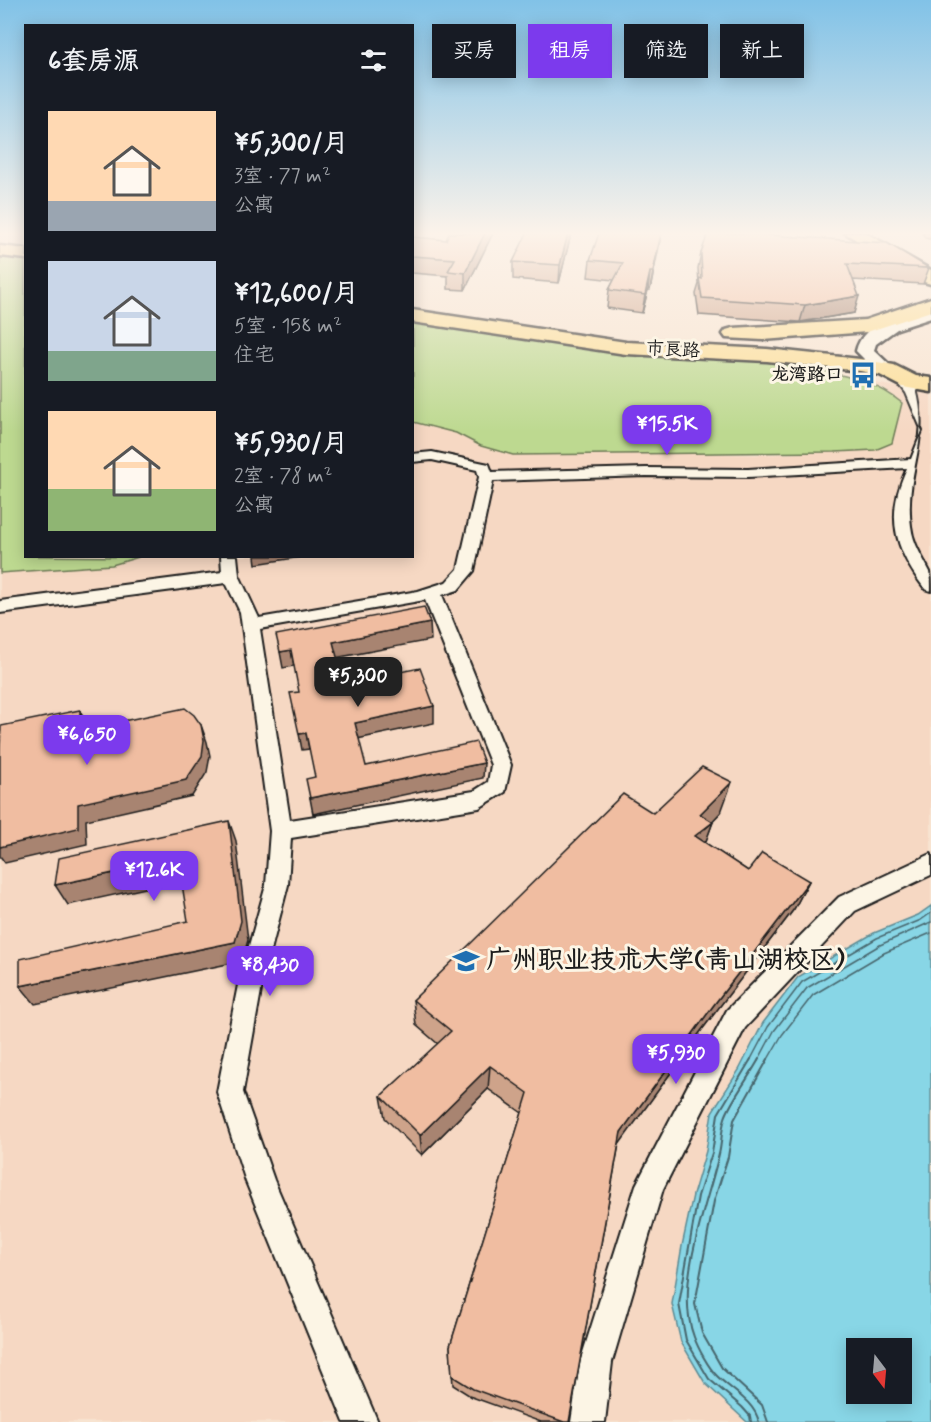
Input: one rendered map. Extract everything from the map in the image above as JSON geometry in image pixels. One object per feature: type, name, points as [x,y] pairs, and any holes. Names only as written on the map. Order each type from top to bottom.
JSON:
[{"type":"highway","points":[[426,299],[519,315],[591,323]]},
{"type":"highway","name":"市良路","points":[[650,330],[763,334],[867,326],[930,310]]},
{"type":"highway","name":"市良路","points":[[414,316],[626,348],[777,356],[893,373],[931,385]]},
{"type":"highway","points":[[867,326],[898,323]]},
{"type":"street","points":[[930,310],[877,332],[864,346],[868,356],[893,373],[912,393],[930,429],[917,463],[907,481],[902,503],[905,543],[920,573],[931,585]]},
{"type":"street","points":[[251,625],[432,592],[452,586],[466,572],[486,477],[484,467],[432,456],[414,458]]},
{"type":"street","points":[[486,477],[635,472],[748,473],[917,463]]},
{"type":"street","points":[[0,607],[228,578],[230,566]]},
{"type":"street","points":[[230,566],[249,612],[281,831],[277,885],[250,985],[230,1092],[260,1182],[361,1422]]},
{"type":"street","points":[[281,831],[479,799],[498,786],[501,765],[432,592]]},
{"type":"street","points":[[588,1422],[596,1362],[650,1185],[736,1019],[847,904],[931,864]]},
{"type":"shaded area","name":"广州职业技术大学(青山湖校区)","points":[[869,382],[931,393],[931,1422],[0,1422],[0,573],[112,565],[133,558],[414,558],[414,422],[456,433],[481,446],[513,455],[622,452],[762,455],[875,450],[892,443],[886,390]]},
{"type":"green space","points":[[0,299],[24,299],[24,558],[136,558],[112,565],[0,573]]},
{"type":"green space","points":[[414,316],[574,344],[730,357],[792,365],[865,382],[883,390],[902,403],[892,443],[875,450],[513,455],[481,446],[456,433],[414,422]]},
{"type":"water","points":[[931,906],[931,1422],[747,1422],[705,1383],[681,1342],[672,1304],[693,1195],[706,1151],[712,1112],[739,1070],[763,1023],[798,977],[874,933],[918,915]]},
{"type":"building","points":[[722,299],[839,299],[805,305]]},
{"type":"building","points":[[424,607],[430,623],[333,642],[344,683],[420,668],[434,706],[355,723],[366,766],[476,742],[484,763],[310,798],[306,779],[315,777],[306,733],[299,734],[290,693],[299,692],[291,650],[280,652],[276,635]]},
{"type":"building","points":[[185,708],[201,725],[204,740],[202,756],[186,780],[78,804],[78,828],[0,847],[1,726],[80,710],[80,730]]},
{"type":"building","points":[[702,767],[732,782],[700,814],[713,822],[695,836],[748,871],[762,853],[809,881],[713,1006],[621,1132],[569,1422],[564,1422],[473,1389],[452,1376],[450,1346],[528,1093],[490,1066],[420,1135],[381,1096],[451,1031],[413,1000],[623,794],[653,813]]},
{"type":"building","points":[[229,821],[241,921],[235,942],[20,986],[20,959],[188,921],[178,860],[55,885],[59,858]]},
{"type":"place","name":"龙湾路口","points":[[863,375]]},
{"type":"place","name":"广州职业技术大学(青山湖校区)","points":[[466,961]]}]
